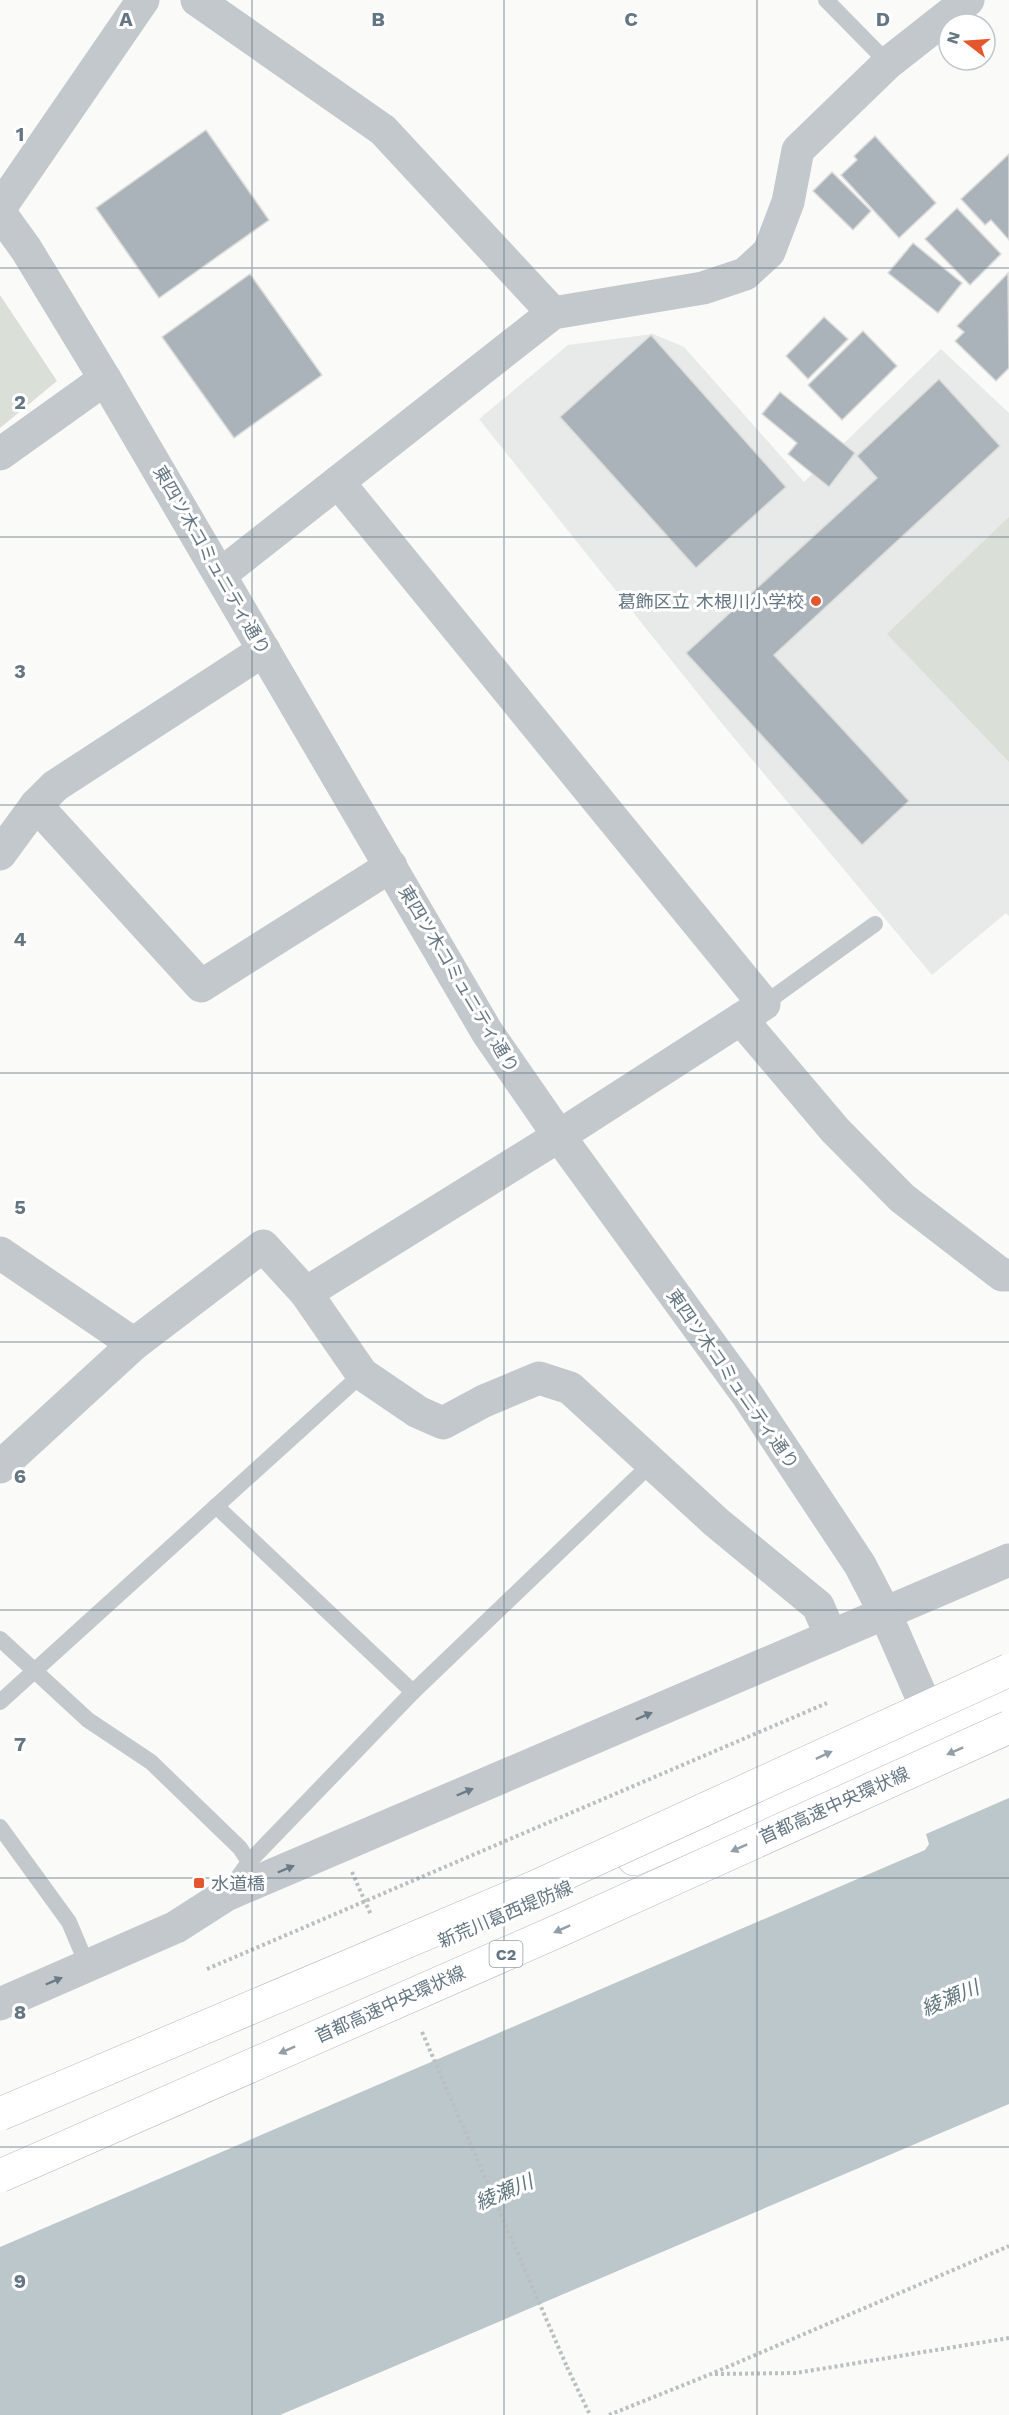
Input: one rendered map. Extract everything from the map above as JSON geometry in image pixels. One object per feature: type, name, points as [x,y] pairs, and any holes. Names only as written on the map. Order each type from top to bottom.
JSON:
[{"type":"main road","points":[[0,2114],[533,1888],[1009,1670]]},
{"type":"main road","name":"新荒川葛西堤防線","points":[[0,2128],[1009,1698]]},
{"type":"main road","name":"首都高速中央環状線","points":[[0,2176],[558,1931],[1009,1727]]},
{"type":"street","points":[[0,208],[143,0]]},
{"type":"street","points":[[197,0],[383,130],[553,313]]},
{"type":"street","points":[[221,574],[553,313],[703,288],[745,274],[769,252],[788,202],[798,150],[888,63],[968,0]]},
{"type":"street","name":"東四ツ木コミュニティ通り","points":[[0,213],[26,249],[221,574],[487,1032],[559,1136],[746,1393],[860,1565],[885,1613],[936,1730]]},
{"type":"street","points":[[0,454],[105,379]]},
{"type":"street","points":[[338,482],[752,1012],[835,1130],[902,1198],[1002,1275],[1009,1275]]},
{"type":"street","points":[[0,854],[36,805],[55,786],[264,650]]},
{"type":"street","points":[[36,805],[201,986],[390,866]]},
{"type":"street","points":[[306,1293],[559,1136],[752,1012]]},
{"type":"street","points":[[0,1467],[135,1344],[263,1246],[306,1293],[362,1374],[418,1412],[443,1423],[484,1401],[540,1378],[570,1388],[716,1522],[818,1606],[831,1636]]},
{"type":"street","points":[[0,1253],[135,1344]]},
{"type":"street","points":[[0,2004],[176,1927],[226,1895],[1009,1560]]},
{"type":"lane","points":[[826,0],[888,63]]},
{"type":"lane","points":[[752,1012],[875,924]]},
{"type":"lane","points":[[0,1702],[362,1374]]},
{"type":"lane","points":[[226,1895],[249,1862],[412,1692],[653,1462]]},
{"type":"lane","points":[[216,1506],[412,1692]]},
{"type":"lane","points":[[0,1639],[88,1720],[151,1762],[240,1848],[249,1862]]},
{"type":"lane","points":[[0,1827],[69,1922],[88,1967]]},
{"type":"path","points":[[207,1969],[827,1703]]},
{"type":"path","points":[[352,1872],[374,1922]]},
{"type":"path","points":[[421,2030],[590,2415]]},
{"type":"path","points":[[609,2415],[711,2374],[1009,2246]]},
{"type":"path","points":[[711,2374],[796,2373],[1009,2338]]},
{"type":"shaded area","points":[[0,295],[57,381],[0,428]]},
{"type":"shaded area","name":"葛飾区立 木根川小学校","points":[[653,334],[684,347],[804,482],[941,349],[1009,413],[1009,916],[1006,913],[932,975],[719,720],[479,419],[568,345]]},
{"type":"shaded area","points":[[1009,517],[1009,762],[887,634]]},
{"type":"water","name":"綾瀬川","points":[[1009,1798],[1009,2104],[280,2415],[0,2415],[0,2247],[925,1850],[929,1844],[926,1834]]},
{"type":"building","points":[[206,130],[269,220],[159,298],[96,208]]},
{"type":"building","points":[[875,136],[936,203],[899,238],[841,175],[857,160],[854,156]]},
{"type":"building","points":[[1009,154],[1009,240],[991,220],[985,225],[961,199]]},
{"type":"building","points":[[832,172],[871,211],[853,230],[813,191]]},
{"type":"building","points":[[957,208],[1001,254],[970,285],[925,239]]},
{"type":"building","points":[[913,243],[962,283],[938,313],[888,273]]},
{"type":"building","points":[[1008,273],[1009,368],[996,381],[955,341],[964,332],[957,326]]},
{"type":"building","points":[[250,274],[322,375],[234,438],[162,337]]},
{"type":"building","points":[[824,317],[848,339],[808,379],[786,356]]},
{"type":"building","points":[[863,331],[897,366],[842,420],[808,385]]},
{"type":"building","points":[[651,335],[786,487],[696,568],[560,417]]},
{"type":"building","points":[[939,379],[1000,446],[774,655],[909,801],[862,845],[686,653],[877,478],[857,456]]},
{"type":"building","points":[[780,392],[855,453],[829,487],[788,454],[797,443],[762,414]]},
{"type":"place","name":"葛飾区立 木根川小学校","points":[[816,601]]},
{"type":"place","name":"水道橋","points":[[199,1883]]}]
